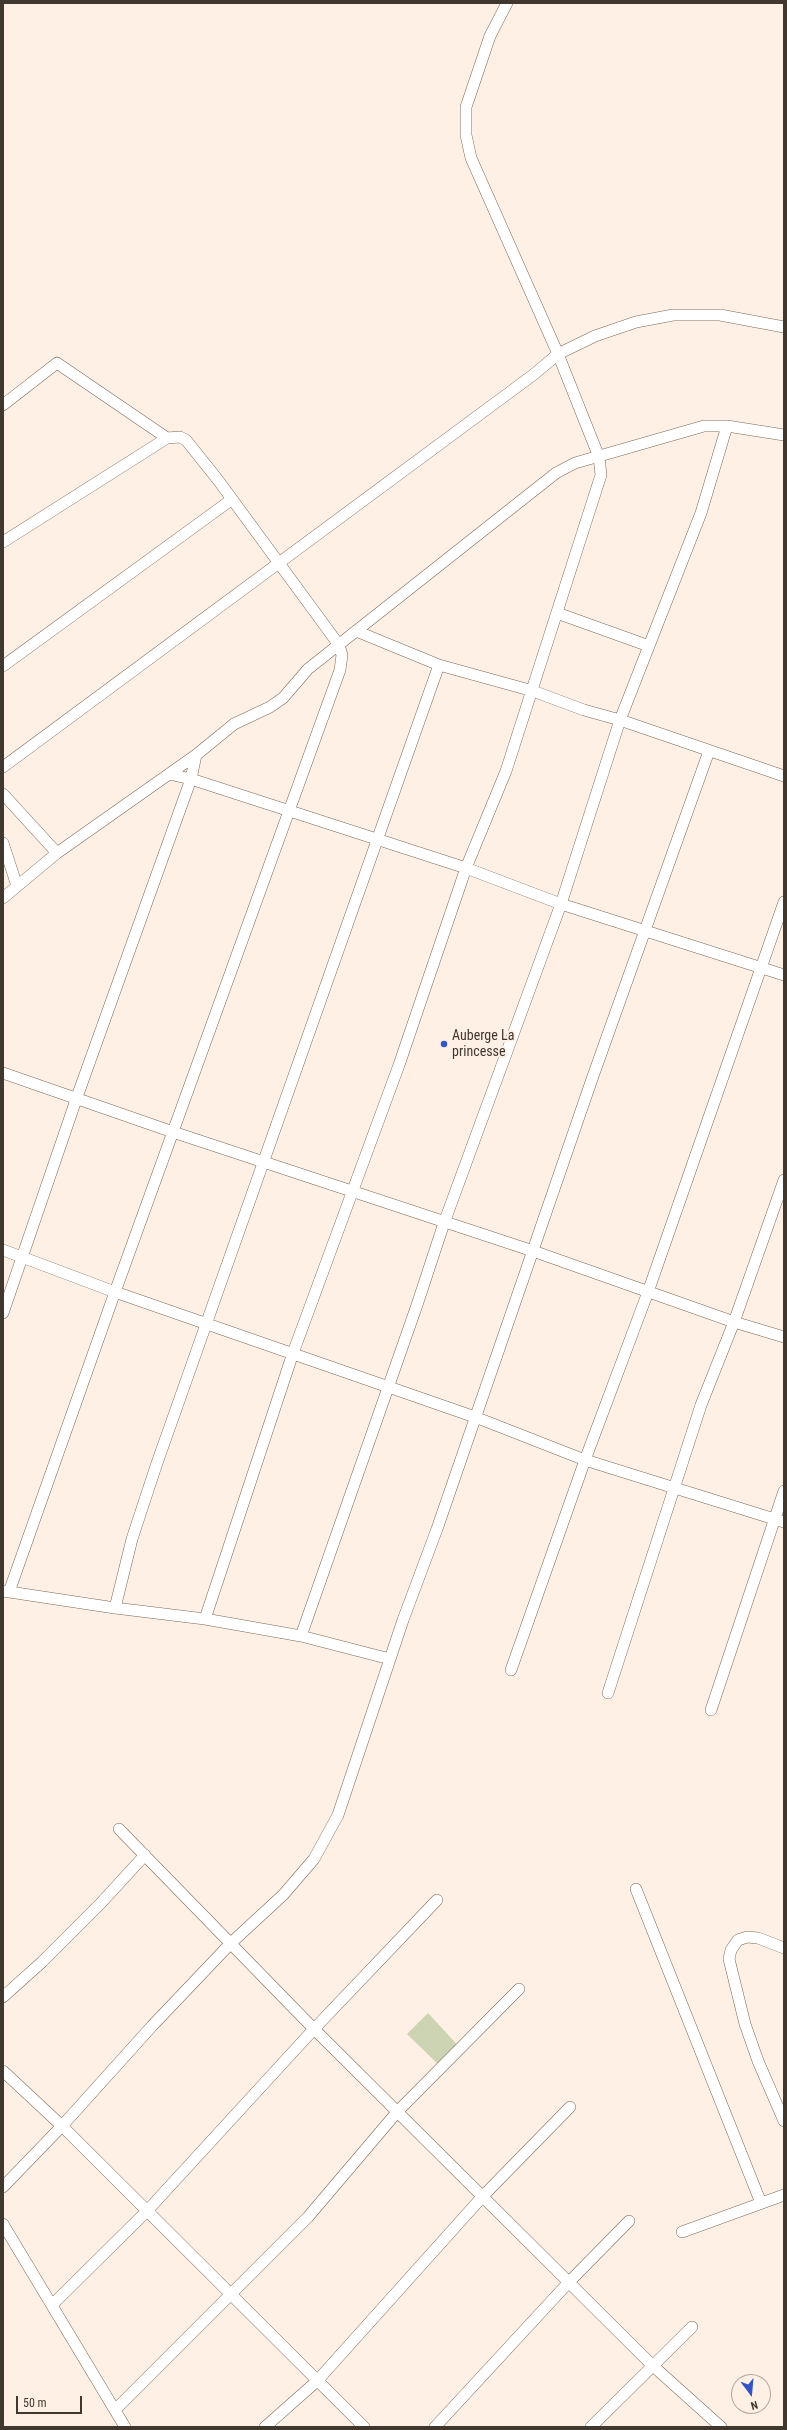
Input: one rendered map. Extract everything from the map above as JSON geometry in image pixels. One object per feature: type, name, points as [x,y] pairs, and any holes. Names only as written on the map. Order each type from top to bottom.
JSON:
[{"type":"street","points":[[205,1619],[293,1353],[354,1192],[466,868],[506,771],[533,691],[601,475],[599,457],[558,354],[471,158],[464,122],[466,107],[490,36],[507,3]]},
{"type":"street","points":[[3,766],[277,562],[527,380],[558,354],[596,336],[636,322],[673,316],[720,315],[784,327]]},
{"type":"street","points":[[3,405],[57,363],[167,438]]},
{"type":"street","points":[[3,898],[57,853],[196,755],[234,724],[270,707],[283,698],[308,669],[556,473],[575,463],[671,434],[704,426],[727,426],[784,435]]},
{"type":"street","points":[[301,1636],[417,1306],[444,1223],[561,904],[620,720],[701,513],[727,426]]},
{"type":"street","points":[[3,542],[167,438],[173,436],[186,440],[218,480],[231,500],[339,645],[342,655],[340,670],[6,1591],[115,1608],[205,1619],[301,1636],[390,1659]]},
{"type":"street","points":[[3,666],[231,500]]},
{"type":"street","points":[[557,613],[649,646]]},
{"type":"street","points":[[356,631],[439,665],[533,691],[584,710],[620,720],[784,776]]},
{"type":"street","points":[[115,1608],[134,1531],[439,665]]},
{"type":"street","points":[[3,2187],[62,2126],[152,2026],[231,1943],[283,1895],[314,1859],[338,1815],[390,1659],[709,751]]},
{"type":"street","points":[[3,1313],[77,1097],[191,779],[196,755]]},
{"type":"street","points":[[169,774],[191,779],[377,841],[466,868],[561,904],[784,975]]},
{"type":"street","points":[[3,794],[57,853]]},
{"type":"street","points":[[3,843],[17,886]]},
{"type":"street","points":[[511,1670],[585,1460],[648,1292],[784,902]]},
{"type":"street","points":[[3,1073],[77,1097],[173,1132],[444,1223],[533,1251],[734,1322],[784,1337]]},
{"type":"street","points":[[608,1693],[700,1406],[734,1322],[784,1180]]},
{"type":"street","points":[[3,1250],[23,1256],[115,1292],[475,1417],[585,1460],[780,1521]]},
{"type":"street","points":[[711,1710],[780,1521],[784,1491]]},
{"type":"street","points":[[119,1829],[314,2029],[652,2365],[721,2427]]},
{"type":"street","points":[[3,1997],[42,1962],[91,1913],[145,1855]]},
{"type":"street","points":[[636,1889],[761,2203]]},
{"type":"street","points":[[52,2305],[147,2211],[314,2029],[437,1900]]},
{"type":"street","points":[[784,1948],[758,1938],[747,1937],[738,1940],[731,1950],[729,1959],[745,2024],[758,2061],[784,2121]]},
{"type":"street","points":[[115,2410],[308,2217],[398,2111],[519,1989]]},
{"type":"street","points":[[3,2071],[62,2126],[229,2295],[364,2427]]},
{"type":"street","points":[[265,2427],[317,2381],[483,2196],[570,2107]]},
{"type":"street","points":[[682,2232],[784,2195]]},
{"type":"street","points":[[435,2427],[569,2282],[629,2221]]},
{"type":"street","points":[[3,2224],[125,2427]]},
{"type":"street","points":[[591,2427],[692,2327]]},
{"type":"green space","points":[[428,2013],[464,2052],[445,2071],[407,2034]]},
{"type":"place","name":"Auberge La princesse","points":[[444,1044]]}]
